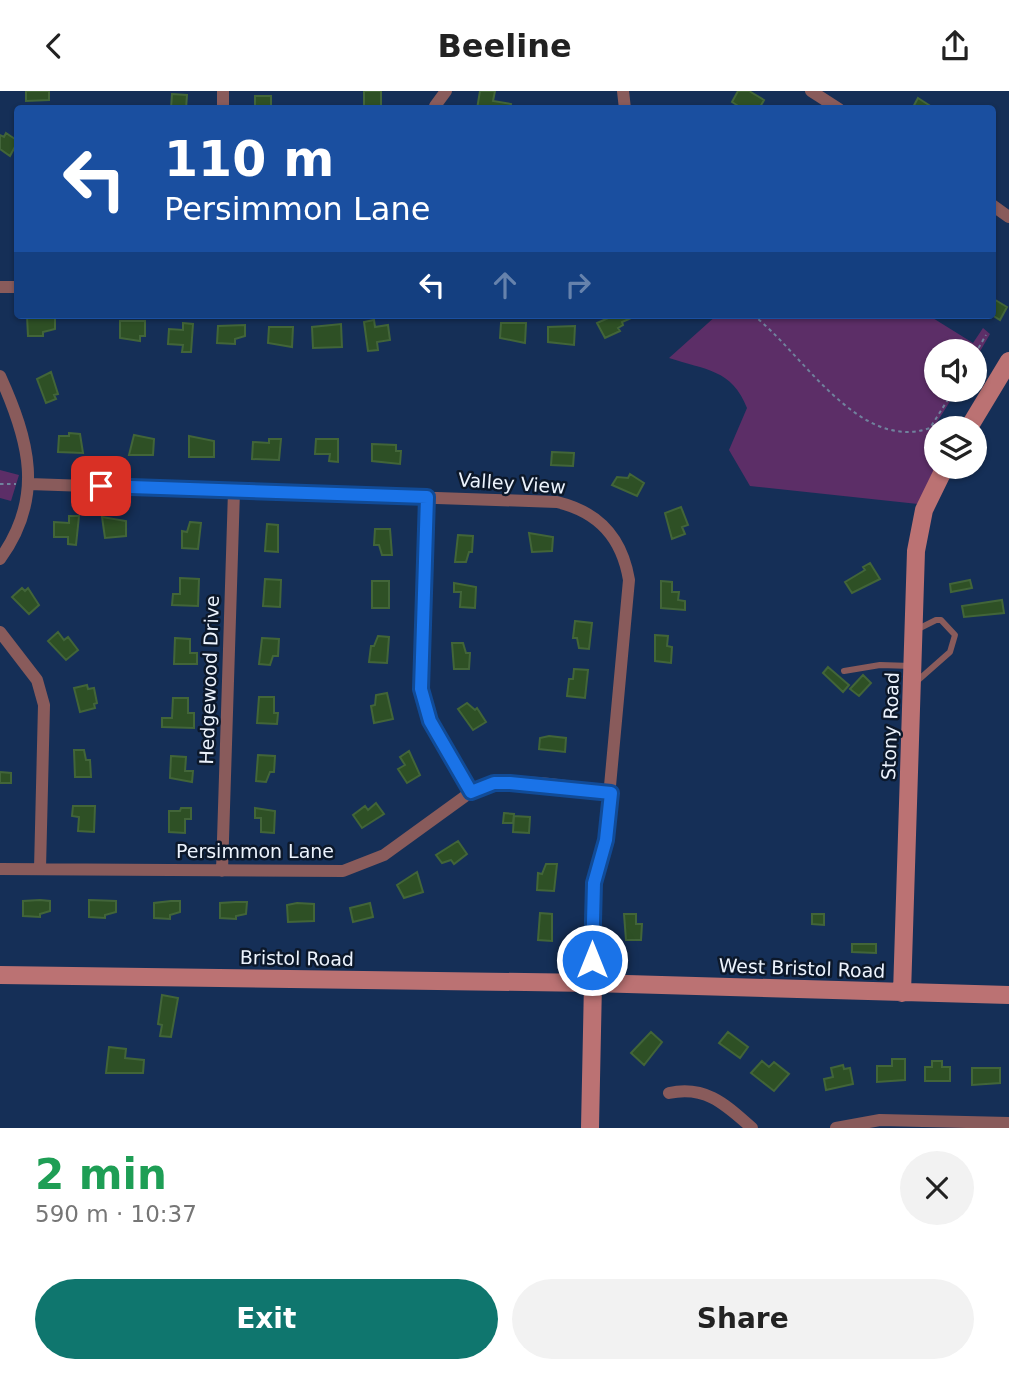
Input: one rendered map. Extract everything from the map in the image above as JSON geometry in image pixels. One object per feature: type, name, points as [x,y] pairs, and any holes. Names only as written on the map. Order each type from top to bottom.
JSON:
[{"type":"main road","points":[[976,416],[1009,361]]},
{"type":"main road","name":"Stony Road","points":[[902,993],[919,533],[929,498],[939,479]]},
{"type":"main road","name":"Bristol Road","points":[[0,975],[593,983]]},
{"type":"main road","points":[[590,1128],[593,983]]},
{"type":"main road","name":"West Bristol Road","points":[[593,983],[1009,995]]},
{"type":"street","points":[[811,91],[833,105]]},
{"type":"street","points":[[0,376],[22,428],[29,484],[16,531],[0,559]]},
{"type":"street","name":"Valley View","points":[[29,484],[565,504],[599,520],[617,542],[629,580],[606,840],[594,883],[593,983]]},
{"type":"street","name":"Hedgewood Drive","points":[[222,871],[234,491]]},
{"type":"street","points":[[427,497],[422,696],[430,721],[471,792]]},
{"type":"street","points":[[0,632],[37,680],[44,705],[40,869]]},
{"type":"street","name":"Persimmon Lane","points":[[0,869],[327,872],[357,867],[384,855],[471,792],[494,783],[611,793]]},
{"type":"street","points":[[668,1093],[689,1091],[714,1097],[752,1128]]},
{"type":"street","points":[[836,1128],[880,1120],[1009,1123]]},
{"type":"lane","points":[[912,685],[944,660],[954,643],[951,628],[941,620],[914,631]]},
{"type":"lane","points":[[844,671],[880,665],[913,666]]},
{"type":"path","points":[[757,319],[849,410],[875,424],[904,431],[930,428],[946,402]]},
{"type":"path","points":[[984,339],[986,335]]},
{"type":"path","points":[[0,485],[29,484]]},
{"type":"shaded area","points":[[713,319],[934,319],[967,339],[924,339],[924,402],[950,402],[941,416],[924,416],[924,479],[930,479],[918,504],[750,486],[729,450],[747,408],[734,385],[706,369],[669,358]]},
{"type":"shaded area","points":[[983,328],[990,334],[987,339],[976,339]]},
{"type":"shaded area","points":[[0,470],[19,475],[11,501],[0,498]]},
{"type":"building","points":[[26,91],[49,91],[49,100],[26,101]]},
{"type":"building","points":[[364,91],[381,91],[381,105],[364,105]]},
{"type":"building","points":[[480,91],[495,91],[493,101],[511,104],[511,105],[478,105]]},
{"type":"building","points":[[738,91],[749,91],[764,100],[761,105],[737,105],[732,102]]},
{"type":"building","points":[[172,94],[187,95],[186,105],[171,105]]},
{"type":"building","points":[[255,96],[271,96],[271,105],[255,105]]},
{"type":"building","points":[[918,98],[929,105],[914,105]]},
{"type":"building","points":[[6,133],[14,138],[14,148],[10,156],[0,149],[0,135],[4,137]]},
{"type":"building","points":[[996,300],[1007,307],[1000,320],[996,318]]},
{"type":"building","points":[[27,319],[55,319],[55,329],[43,332],[43,336],[28,336]]},
{"type":"building","points":[[606,319],[629,319],[622,322],[623,325],[618,328],[620,331],[605,338],[597,323]]},
{"type":"building","points":[[374,320],[375,327],[388,325],[390,340],[377,342],[378,350],[368,351],[364,322]]},
{"type":"building","points":[[120,321],[145,321],[145,336],[140,336],[140,341],[120,338]]},
{"type":"building","points":[[183,323],[193,324],[191,352],[182,352],[183,345],[168,344],[169,329],[183,330]]},
{"type":"building","points":[[501,323],[526,323],[525,343],[500,338]]},
{"type":"building","points":[[341,324],[342,347],[313,348],[312,327]]},
{"type":"building","points":[[245,325],[245,336],[235,339],[235,344],[217,343],[218,326]]},
{"type":"building","points":[[575,326],[574,345],[548,342],[548,327]]},
{"type":"building","points":[[269,327],[293,327],[292,347],[268,343]]},
{"type":"building","points":[[51,372],[58,394],[54,395],[56,399],[46,403],[37,379]]},
{"type":"building","points":[[69,433],[80,434],[83,453],[58,452],[59,436],[69,436]]},
{"type":"building","points":[[134,435],[154,439],[153,455],[129,455]]},
{"type":"building","points":[[189,436],[214,441],[214,457],[189,457]]},
{"type":"building","points":[[269,439],[281,439],[279,460],[252,459],[253,442],[269,443]]},
{"type":"building","points":[[316,439],[338,439],[338,462],[329,461],[330,454],[315,454]]},
{"type":"building","points":[[372,444],[396,445],[396,451],[401,451],[400,464],[372,461]]},
{"type":"building","points":[[552,452],[574,453],[573,466],[551,465]]},
{"type":"building","points":[[630,474],[644,483],[637,496],[612,485],[617,477],[628,478]]},
{"type":"building","points":[[681,507],[688,525],[682,527],[685,534],[672,539],[665,513]]},
{"type":"building","points":[[69,516],[79,516],[76,545],[68,544],[68,537],[54,537],[54,522],[69,523]]},
{"type":"building","points":[[102,517],[126,521],[126,536],[105,538]]},
{"type":"building","points":[[190,522],[201,523],[198,549],[182,548],[182,531],[187,532]]},
{"type":"building","points":[[267,524],[278,525],[278,552],[265,551]]},
{"type":"building","points":[[375,529],[390,529],[392,555],[382,555],[379,545],[374,545]]},
{"type":"building","points":[[529,533],[553,537],[552,551],[532,552]]},
{"type":"building","points":[[458,535],[473,536],[472,552],[469,552],[466,562],[455,562]]},
{"type":"building","points":[[870,563],[880,579],[852,593],[845,582],[865,570],[863,567]]},
{"type":"building","points":[[180,578],[199,579],[198,606],[172,605],[173,594],[180,594]]},
{"type":"building","points":[[265,579],[281,580],[280,607],[263,606]]},
{"type":"building","points":[[970,580],[972,588],[951,592],[950,584]]},
{"type":"building","points":[[372,581],[389,581],[389,608],[372,608]]},
{"type":"building","points":[[661,581],[672,582],[672,592],[679,592],[678,600],[685,601],[685,610],[661,608]]},
{"type":"building","points":[[454,583],[476,587],[475,608],[460,607],[461,592],[454,592]]},
{"type":"building","points":[[22,588],[25,591],[28,588],[39,605],[29,614],[12,597]]},
{"type":"building","points":[[1002,600],[1004,613],[964,617],[962,606]]},
{"type":"building","points":[[575,621],[592,623],[589,649],[579,648],[577,638],[573,638]]},
{"type":"building","points":[[58,632],[64,640],[68,637],[78,650],[66,660],[48,641]]},
{"type":"building","points":[[655,635],[668,636],[667,646],[672,647],[671,663],[655,661]]},
{"type":"building","points":[[378,636],[389,637],[387,663],[369,662],[371,646],[374,646]]},
{"type":"building","points":[[175,638],[190,639],[190,653],[197,653],[197,664],[174,664]]},
{"type":"building","points":[[262,638],[279,639],[278,656],[273,656],[270,665],[259,664]]},
{"type":"building","points":[[452,643],[463,643],[466,653],[470,653],[469,669],[454,669]]},
{"type":"building","points":[[828,667],[849,685],[843,692],[823,673]]},
{"type":"building","points":[[574,669],[588,670],[585,698],[567,696],[569,679],[573,679]]},
{"type":"building","points":[[863,675],[871,683],[859,696],[850,689]]},
{"type":"building","points":[[87,685],[88,689],[94,688],[97,703],[94,704],[95,708],[80,712],[74,688]]},
{"type":"building","points":[[387,693],[393,719],[374,723],[371,706],[375,705],[376,695]]},
{"type":"building","points":[[259,697],[274,697],[274,713],[278,713],[277,724],[257,723]]},
{"type":"building","points":[[173,698],[188,698],[188,713],[194,713],[194,728],[162,727],[162,718],[172,718]]},
{"type":"building","points":[[467,703],[475,710],[477,708],[486,722],[473,730],[458,709]]},
{"type":"building","points":[[540,738],[566,738],[565,752],[539,749]]},
{"type":"building","points":[[74,750],[84,750],[86,760],[90,760],[91,777],[75,777]]},
{"type":"building","points":[[409,751],[420,775],[407,783],[398,769],[405,765],[400,757]]},
{"type":"building","points":[[258,755],[275,756],[274,772],[270,772],[266,782],[256,781]]},
{"type":"building","points":[[171,756],[186,757],[185,771],[193,771],[192,782],[170,778]]},
{"type":"building","points":[[0,772],[11,773],[11,783],[0,783]]},
{"type":"building","points":[[376,803],[384,814],[362,828],[353,815],[365,806],[368,810]]},
{"type":"building","points":[[73,806],[95,806],[94,832],[78,831],[79,817],[72,816]]},
{"type":"building","points":[[181,808],[191,808],[191,819],[185,819],[185,833],[169,832],[169,811],[180,811]]},
{"type":"building","points":[[255,808],[275,811],[274,833],[261,832],[261,818],[255,818]]},
{"type":"building","points":[[504,813],[514,814],[513,823],[503,823]]},
{"type":"building","points":[[514,816],[530,817],[529,833],[513,832]]},
{"type":"building","points":[[458,841],[467,854],[454,864],[451,860],[442,863],[436,855]]},
{"type":"building","points":[[546,864],[557,864],[554,891],[537,890],[538,873],[542,874]]},
{"type":"building","points":[[417,872],[423,892],[404,898],[397,885]]},
{"type":"building","points":[[89,900],[116,901],[116,912],[105,915],[105,918],[89,917]]},
{"type":"building","points":[[23,901],[50,901],[50,911],[40,914],[40,917],[23,916]]},
{"type":"building","points":[[180,901],[180,912],[170,915],[170,919],[154,918],[154,903]]},
{"type":"building","points":[[247,902],[246,914],[236,916],[236,919],[220,918],[220,903]]},
{"type":"building","points":[[370,903],[373,917],[353,922],[350,908]]},
{"type":"building","points":[[314,904],[314,921],[288,922],[287,905]]},
{"type":"building","points":[[540,913],[552,914],[552,941],[538,940]]},
{"type":"building","points":[[624,914],[636,914],[636,924],[642,924],[641,940],[626,940]]},
{"type":"building","points":[[812,914],[824,914],[824,925],[812,924]]},
{"type":"building","points":[[852,944],[876,944],[876,953],[852,952]]},
{"type":"building","points":[[162,995],[178,998],[171,1037],[160,1036],[162,1025],[158,1024]]},
{"type":"building","points":[[651,1032],[662,1042],[644,1065],[631,1053]]},
{"type":"building","points":[[728,1032],[748,1047],[740,1058],[719,1043]]},
{"type":"building","points":[[109,1047],[126,1049],[125,1058],[144,1060],[143,1073],[106,1073]]},
{"type":"building","points":[[892,1059],[905,1059],[905,1080],[877,1082],[877,1066],[892,1066]]},
{"type":"building","points":[[762,1061],[769,1067],[774,1062],[789,1074],[774,1091],[751,1073]]},
{"type":"building","points":[[932,1061],[942,1061],[942,1067],[950,1067],[950,1081],[925,1081],[925,1067],[932,1067]]},
{"type":"building","points":[[843,1065],[844,1069],[850,1068],[853,1084],[826,1090],[824,1079],[833,1077],[831,1068]]},
{"type":"building","points":[[972,1068],[1000,1068],[1000,1083],[972,1085]]},
{"type":"route","points":[[101,486],[427,497],[421,689],[423,704],[426,714],[471,792],[494,783],[510,783],[611,793],[606,840],[594,883],[592,960]]}]
